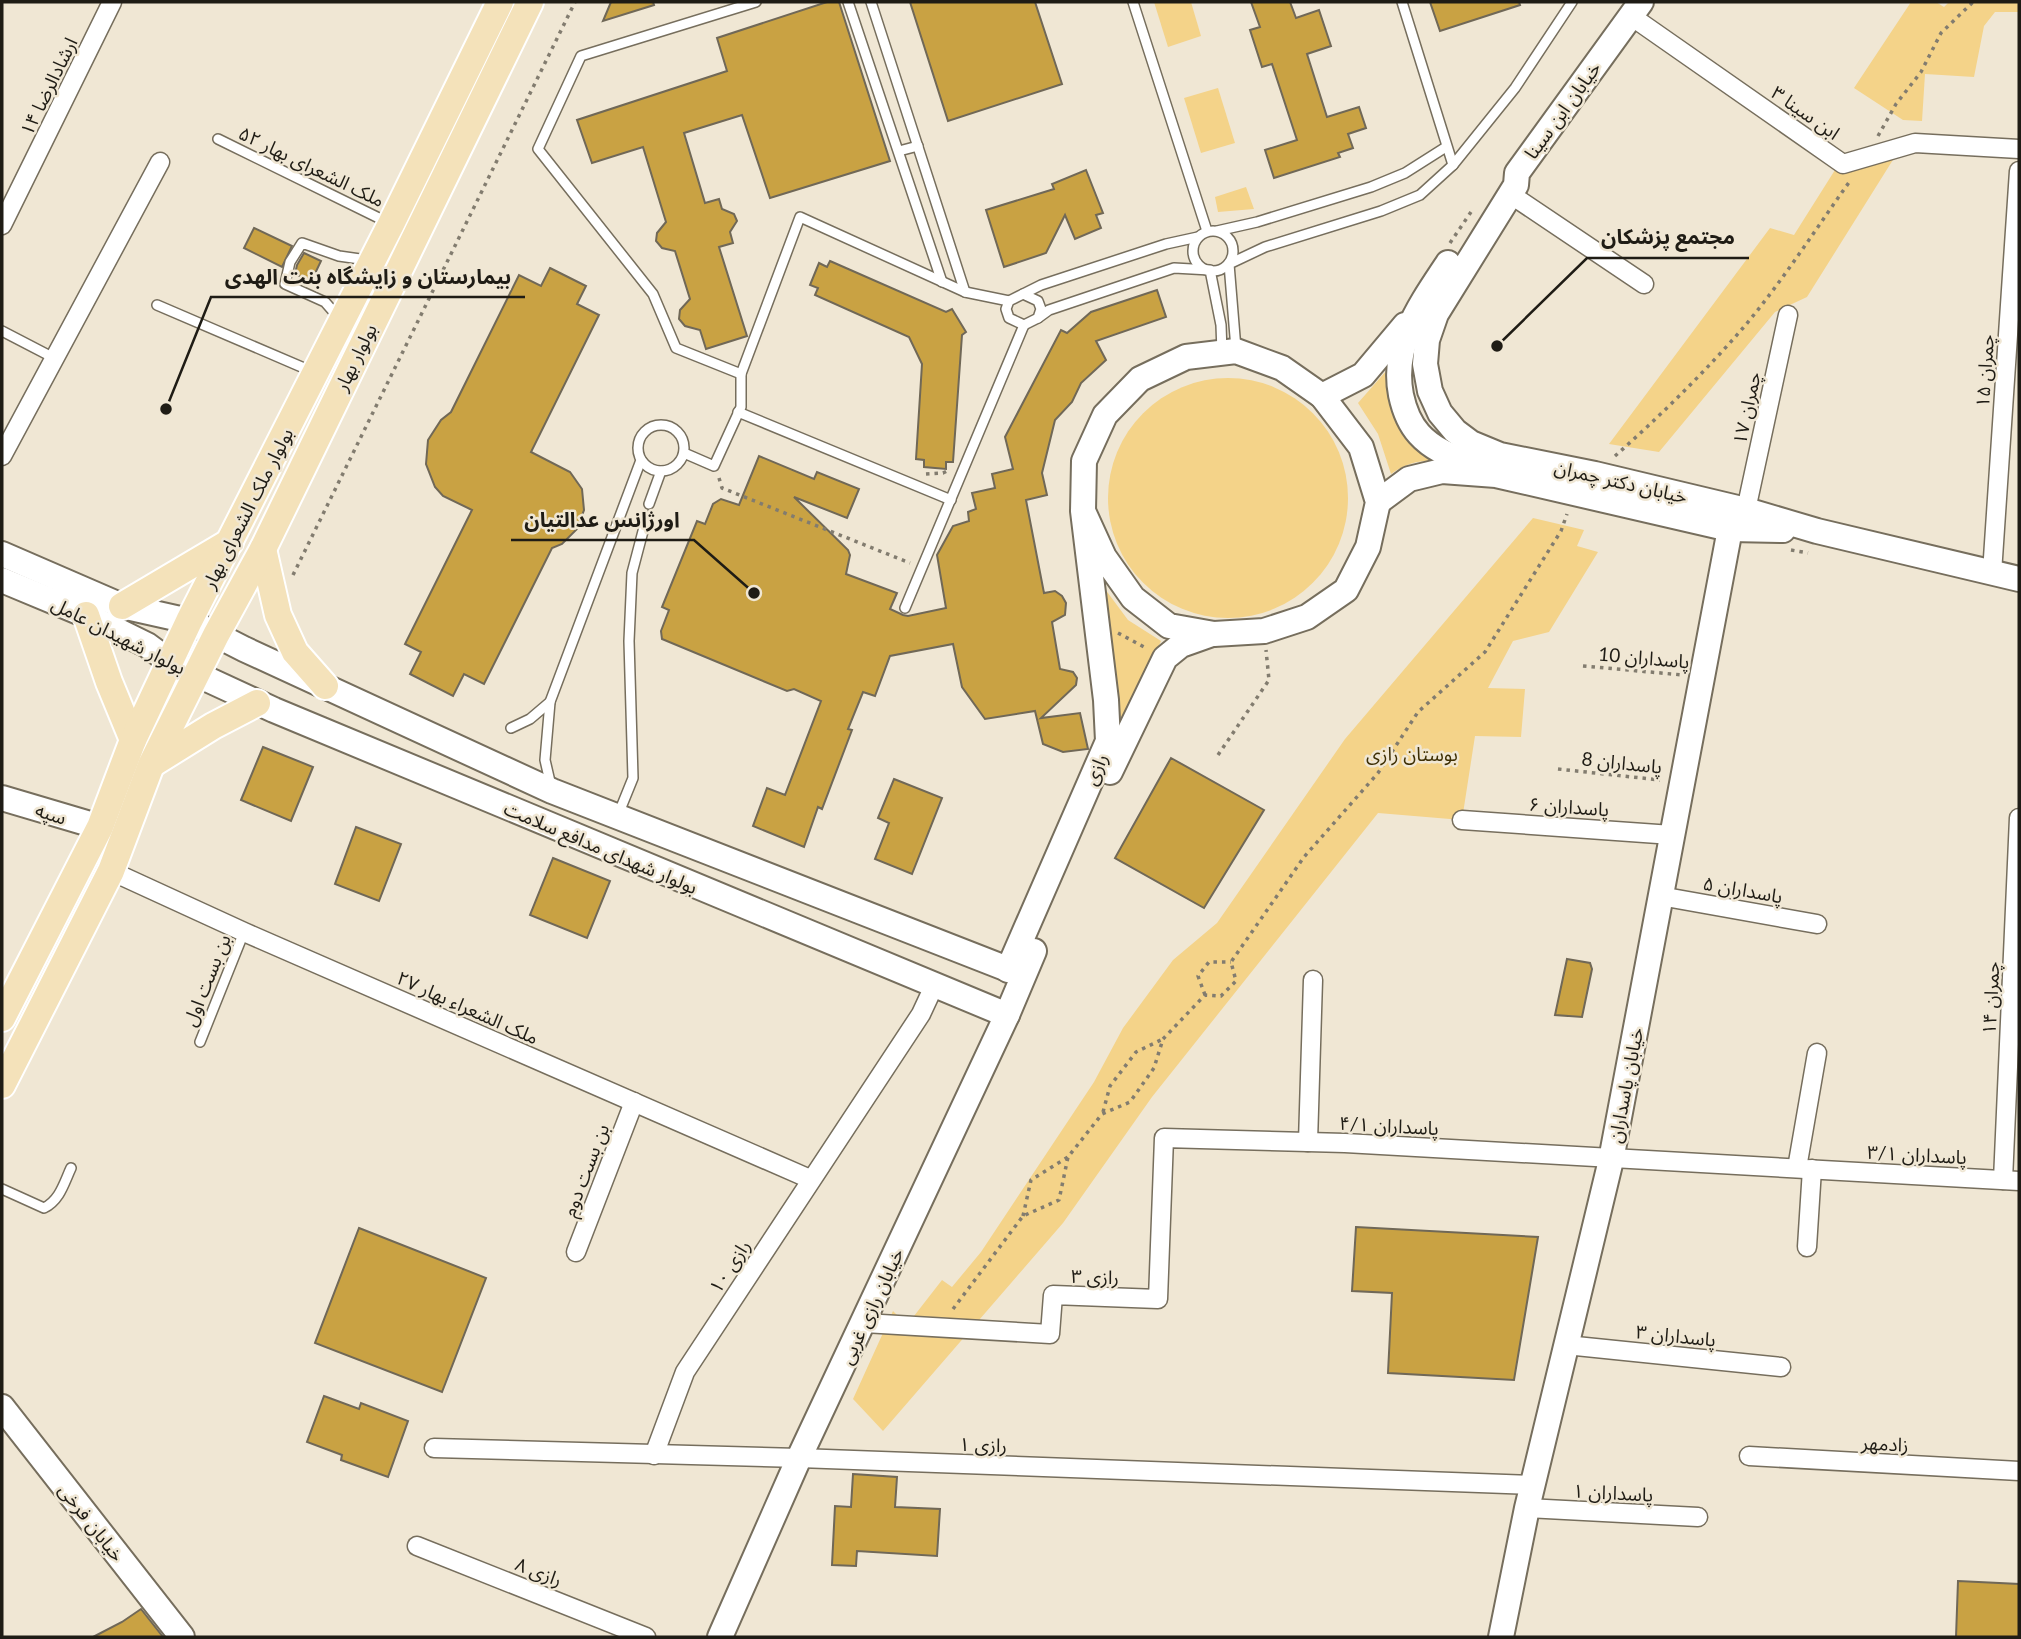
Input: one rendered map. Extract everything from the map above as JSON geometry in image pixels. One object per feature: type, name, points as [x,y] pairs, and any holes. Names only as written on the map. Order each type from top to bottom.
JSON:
[{"type":"main road","name":"بولوار ملک الشعرای بهار","points":[[2,1018],[100,827],[133,740],[189,621],[373,261],[500,2]]},
{"type":"main road","name":"بولوار بهار","points":[[197,675],[263,549],[530,2]]},
{"type":"main road","name":"خیابان ابن سینا","points":[[1492,222],[1513,184],[1636,9]]},
{"type":"main road","points":[[1322,396],[1363,375],[1416,311],[1505,178],[1513,184]]},
{"type":"main road","name":"خیابان دکتر چمران","points":[[1492,222],[1436,314],[1427,340],[1425,364],[1430,391],[1440,414],[1455,431],[1471,443],[1500,455],[1595,474],[1738,519],[1817,531],[2019,579]]},
{"type":"main road","points":[[1416,311],[1400,354],[1399,385],[1404,410],[1418,433],[1438,450],[1496,475]]},
{"type":"main road","points":[[1083,511],[1104,557],[1133,598],[1169,626],[1214,634],[1264,631],[1307,617],[1346,590],[1368,547],[1378,502],[1361,447],[1322,396],[1282,369],[1229,351]]},
{"type":"main road","name":"رازی","points":[[1016,973],[1108,741],[1106,700],[1083,511],[1084,461],[1105,415],[1140,379],[1186,357],[1229,351]]},
{"type":"main road","points":[[1378,502],[1409,479],[1442,471],[1496,475],[1574,494],[1738,519]]},
{"type":"main road","name":"خیابان پاسداران","points":[[1501,1637],[1530,1496],[1611,1160],[1703,676],[1738,519]]},
{"type":"main road","points":[[122,606],[232,541]]},
{"type":"main road","points":[[263,549],[278,615],[295,652],[325,686]]},
{"type":"main road","name":"بولوار شهیدان عامل","points":[[2,554],[122,606],[189,621],[216,635]]},
{"type":"main road","name":"بولوار شهیدان عامل","points":[[2,580],[86,615],[148,645],[170,662],[197,675]]},
{"type":"main road","points":[[86,615],[133,740]]},
{"type":"main road","points":[[1165,658],[1181,645],[1214,634]]},
{"type":"main road","name":"بولوار شهدای مدافع سلامت","points":[[216,635],[552,791],[1016,973]]},
{"type":"main road","name":"رازی","points":[[1016,973],[1165,658]]},
{"type":"main road","points":[[150,765],[213,726],[266,707],[291,671]]},
{"type":"main road","points":[[2,1085],[111,871],[150,765],[197,675]]},
{"type":"main road","name":"بولوار شهدای مدافع سلامت","points":[[197,675],[266,707],[1007,1015]]},
{"type":"main road","name":"سپه","points":[[2,798],[100,827]]},
{"type":"main road","points":[[934,986],[946,973],[950,948]]},
{"type":"main road","name":"خیابان رازی غربی","points":[[720,1637],[799,1458],[1007,1015],[1016,973]]},
{"type":"main road","name":"خیابان فرخی","points":[[2,1407],[182,1637]]},
{"type":"street","name":"ارشادالرضا ۱۴","points":[[2,225],[112,2]]},
{"type":"street","name":"ابن سینا ۳","points":[[1636,9],[1843,164],[1915,143],[2019,149]]},
{"type":"street","points":[[2,456],[160,163]]},
{"type":"street","name":"چمران ۱۵","points":[[1992,573],[2019,171]]},
{"type":"street","points":[[1513,184],[1644,284]]},
{"type":"street","name":"چمران ۱۷","points":[[1738,519],[1788,315]]},
{"type":"street","name":"چمران ۱۴","points":[[2011,1181],[2019,818]]},
{"type":"street","name":"پاسداران ۶","points":[[1462,820],[1672,835]]},
{"type":"street","name":"ملک الشعراء بهار ۲۷","points":[[111,871],[244,932],[810,1179]]},
{"type":"street","name":"پاسداران ۵","points":[[1660,896],[1817,924]]},
{"type":"street","points":[[1308,1142],[1313,980]]},
{"type":"street","name":"رازی ۱۰","points":[[654,1455],[685,1372],[921,1014],[934,986]]},
{"type":"street","points":[[1807,1247],[1804,1169],[1817,1053]]},
{"type":"street","name":"بن بست دوم","points":[[576,1252],[634,1102]]},
{"type":"street","name":"پاسداران ۴/۱","points":[[1164,1138],[1308,1142],[1611,1160]]},
{"type":"street","name":"رازی ۳","points":[[864,1324],[1050,1334],[1053,1295],[1158,1299],[1164,1138]]},
{"type":"street","name":"پاسداران ۳/۱","points":[[1611,1160],[2011,1181]]},
{"type":"street","name":"پاسداران ۳","points":[[1566,1345],[1781,1367]]},
{"type":"street","points":[[434,1448],[799,1458]]},
{"type":"street","name":"زادمهر","points":[[1749,1456],[2019,1471]]},
{"type":"street","name":"رازی ۱","points":[[799,1458],[1166,1471],[1530,1496]]},
{"type":"street","name":"پاسداران ۱","points":[[1530,1496],[1698,1517]]},
{"type":"street","name":"رازی ۸","points":[[417,1546],[646,1637]]},
{"type":"lane","points":[[738,373],[676,348],[653,294],[538,149],[581,56],[756,2]]},
{"type":"lane","points":[[848,2],[942,282]]},
{"type":"lane","points":[[871,2],[965,292]]},
{"type":"lane","points":[[1133,2],[1212,231]]},
{"type":"lane","points":[[1402,2],[1453,165]]},
{"type":"lane","points":[[905,608],[1024,324],[1049,310],[1174,268],[1220,270],[1265,247],[1381,211],[1420,195],[1453,165],[1515,88],[1572,2]]},
{"type":"lane","name":"ملک الشعرای بهار ۵۲","points":[[218,139],[391,224]]},
{"type":"lane","points":[[898,152],[918,146]]},
{"type":"lane","points":[[684,453],[715,466],[740,410],[738,373],[800,218],[965,292],[1009,301],[1041,285],[1166,244],[1257,222],[1371,187],[1405,173],[1446,147]]},
{"type":"lane","points":[[1212,231],[1226,235],[1233,243],[1229,264],[1229,351]]},
{"type":"lane","points":[[1198,237],[1194,257],[1200,266],[1210,270]]},
{"type":"lane","points":[[342,321],[324,302],[285,284],[290,262],[302,243],[339,256],[373,261]]},
{"type":"lane","points":[[1210,270],[1229,351]]},
{"type":"lane","points":[[1023,294],[1038,301],[1041,309],[1038,318]]},
{"type":"lane","points":[[1009,301],[1006,309],[1009,318],[1024,324]]},
{"type":"lane","points":[[157,305],[316,373]]},
{"type":"lane","points":[[2,331],[54,358]]},
{"type":"lane","points":[[740,410],[952,497]]},
{"type":"lane","points":[[552,791],[545,760],[550,702],[641,460],[638,446],[640,439],[650,428],[656,426],[671,427],[677,431],[684,444],[684,453],[676,466],[661,471],[653,470],[641,460]]},
{"type":"lane","points":[[649,504],[661,471]]},
{"type":"lane","points":[[618,817],[633,778],[629,641],[632,573],[647,516]]},
{"type":"lane","points":[[511,728],[530,719],[550,702]]},
{"type":"lane","name":"بن بست اول","points":[[200,1042],[244,932]]},
{"type":"lane","points":[[2,1189],[44,1208],[52,1204],[60,1194],[71,1168]]},
{"type":"path","points":[[292,576],[575,2]]},
{"type":"path","points":[[1595,474],[1641,433],[1743,328],[1805,246],[1864,159],[1896,104],[1921,72],[1941,33],[1973,2]]},
{"type":"path","points":[[715,466],[722,488],[923,568]]},
{"type":"path","points":[[920,474],[943,473],[956,467]]},
{"type":"path","points":[[1205,995],[1221,996],[1236,981],[1231,962],[1304,857],[1378,773],[1418,712],[1485,652],[1561,531],[1574,494]]},
{"type":"path","points":[[1095,620],[1165,658]]},
{"type":"path","points":[[1219,755],[1269,680],[1264,631]]},
{"type":"path","name":"پاسداران 10","points":[[1583,667],[1703,676]]},
{"type":"path","name":"پاسداران 8","points":[[1559,769],[1683,783]]},
{"type":"path","points":[[1205,995],[1198,976],[1209,962],[1231,962]]},
{"type":"path","points":[[939,1328],[1023,1216],[1031,1180],[1068,1157],[1102,1114],[1110,1086],[1136,1052],[1163,1040],[1205,995]]},
{"type":"path","points":[[1102,1114],[1130,1101],[1154,1068],[1163,1040]]},
{"type":"path","points":[[1023,1216],[1059,1200],[1068,1157]]},
{"type":"green space","points":[[1154,2],[1191,2],[1201,36],[1168,47]]},
{"type":"green space","points":[[1911,2],[1936,2],[1944,7],[1949,2],[2019,2],[2019,12],[1995,12],[1984,26],[1974,77],[1925,74],[1922,121],[1903,120],[1854,88]]},
{"type":"green space","points":[[1218,88],[1235,143],[1201,153],[1184,98]]},
{"type":"green space","points":[[1901,147],[1807,297],[1775,312],[1659,452],[1609,444],[1770,228],[1794,235],[1840,162]]},
{"type":"green space","points":[[1246,187],[1254,209],[1218,212],[1215,197]]},
{"type":"green space","points":[[1402,353],[1400,389],[1438,461],[1413,463],[1391,474],[1378,434],[1358,403]]},
{"type":"green space","points":[[1216,378],[1240,378],[1285,392],[1313,413],[1328,431],[1339,452],[1346,475],[1346,521],[1339,544],[1328,565],[1313,583],[1285,604],[1263,613],[1240,618],[1216,618],[1171,604],[1152,591],[1135,574],[1122,555],[1113,533],[1108,510],[1108,486],[1122,441],[1135,422],[1152,405],[1171,392],[1193,383]]},
{"type":"green space","name":"بوستان رازی","points":[[1533,518],[1584,530],[1577,546],[1598,552],[1549,632],[1513,641],[1488,688],[1525,689],[1521,737],[1475,736],[1462,820],[1378,813],[1152,1097],[1063,1223],[883,1431],[853,1399],[893,1311],[907,1325],[942,1280],[952,1287],[981,1252],[1094,1082],[1123,1028],[1173,960],[1217,923],[1345,739]]},
{"type":"green space","points":[[1105,589],[1128,620],[1161,641],[1119,731]]},
{"type":"building","points":[[611,2],[653,2],[654,5],[603,21]]},
{"type":"building","points":[[827,2],[839,2],[890,161],[770,198],[742,115],[684,133],[705,203],[719,199],[722,209],[734,214],[737,221],[730,232],[733,243],[719,247],[747,336],[706,349],[700,330],[685,326],[679,319],[680,310],[690,299],[675,251],[662,248],[656,241],[657,233],[666,222],[643,147],[592,163],[577,120],[727,71],[717,38]]},
{"type":"building","points":[[910,2],[1035,2],[1062,84],[948,121]]},
{"type":"building","points":[[1251,2],[1290,2],[1296,18],[1319,10],[1331,46],[1307,54],[1327,117],[1359,107],[1366,128],[1348,134],[1353,148],[1338,153],[1340,157],[1274,178],[1265,150],[1297,140],[1272,64],[1262,67],[1250,30],[1260,27]]},
{"type":"building","points":[[1430,2],[1519,2],[1520,5],[1440,31]]},
{"type":"building","points":[[1086,170],[1103,213],[1096,215],[1101,228],[1075,239],[1065,215],[1046,253],[1004,267],[986,210],[1054,189],[1052,184]]},
{"type":"building","points":[[254,228],[292,246],[282,267],[244,248]]},
{"type":"building","points":[[304,253],[321,261],[311,282],[295,274]]},
{"type":"building","points":[[830,261],[946,312],[952,309],[966,332],[962,335],[953,462],[946,462],[946,469],[924,467],[924,460],[916,459],[922,364],[909,337],[815,295],[818,288],[810,285],[819,263],[827,267]]},
{"type":"building","points":[[550,268],[586,286],[577,304],[599,315],[531,452],[570,472],[582,489],[584,510],[577,529],[562,544],[552,548],[484,684],[464,674],[453,696],[410,674],[421,652],[405,644],[472,510],[443,496],[435,487],[426,464],[428,440],[441,420],[451,412],[519,275],[541,286]]},
{"type":"building","points":[[1157,290],[1166,317],[1096,341],[1106,360],[1081,383],[1072,402],[1055,420],[1042,473],[1047,495],[1026,500],[1044,593],[1055,591],[1066,603],[1065,615],[1052,622],[1060,669],[1073,672],[1077,678],[1076,685],[1041,718],[1080,713],[1088,749],[1063,752],[1043,744],[1035,711],[985,719],[962,687],[953,644],[890,656],[875,696],[863,692],[848,729],[852,730],[822,809],[818,807],[804,847],[753,826],[767,788],[785,795],[821,701],[794,689],[787,691],[662,639],[661,631],[669,610],[662,607],[697,521],[705,524],[713,504],[721,499],[739,505],[759,456],[814,479],[817,472],[859,489],[847,518],[794,497],[848,550],[850,555],[846,574],[897,593],[890,609],[903,615],[946,608],[937,555],[953,526],[969,521],[968,512],[976,509],[972,493],[995,488],[992,474],[1013,469],[1005,437],[1061,330],[1067,333],[1091,312]]},
{"type":"building","points":[[263,747],[313,767],[291,821],[241,800]]},
{"type":"building","points":[[1171,758],[1264,810],[1204,908],[1115,858]]},
{"type":"building","points":[[894,779],[942,798],[912,874],[875,859],[889,823],[878,818]]},
{"type":"building","points":[[356,827],[401,844],[379,901],[335,884]]},
{"type":"building","points":[[553,858],[610,881],[587,938],[530,915]]},
{"type":"building","points":[[1567,959],[1590,963],[1592,969],[1582,1017],[1555,1015]]},
{"type":"building","points":[[1356,1227],[1538,1237],[1514,1380],[1388,1373],[1392,1293],[1352,1291]]},
{"type":"building","points":[[359,1228],[486,1278],[442,1392],[315,1343]]},
{"type":"building","points":[[324,1396],[359,1409],[361,1403],[408,1421],[388,1477],[341,1460],[342,1455],[307,1442]]},
{"type":"building","points":[[853,1474],[897,1477],[895,1507],[940,1509],[937,1556],[857,1551],[856,1566],[832,1565],[835,1506],[851,1507]]},
{"type":"building","points":[[1958,1581],[2019,1584],[2019,1637],[1956,1637]]},
{"type":"building","points":[[141,1609],[163,1637],[93,1637],[122,1622]]},
{"type":"place","name":"مجتمع پزشکان","points":[[1497,346]]},
{"type":"place","name":"بیمارستان و زایشگاه بنت الهدی","points":[[166,409]]},
{"type":"place","name":"اورژانس عدالتیان","points":[[754,593]]}]
